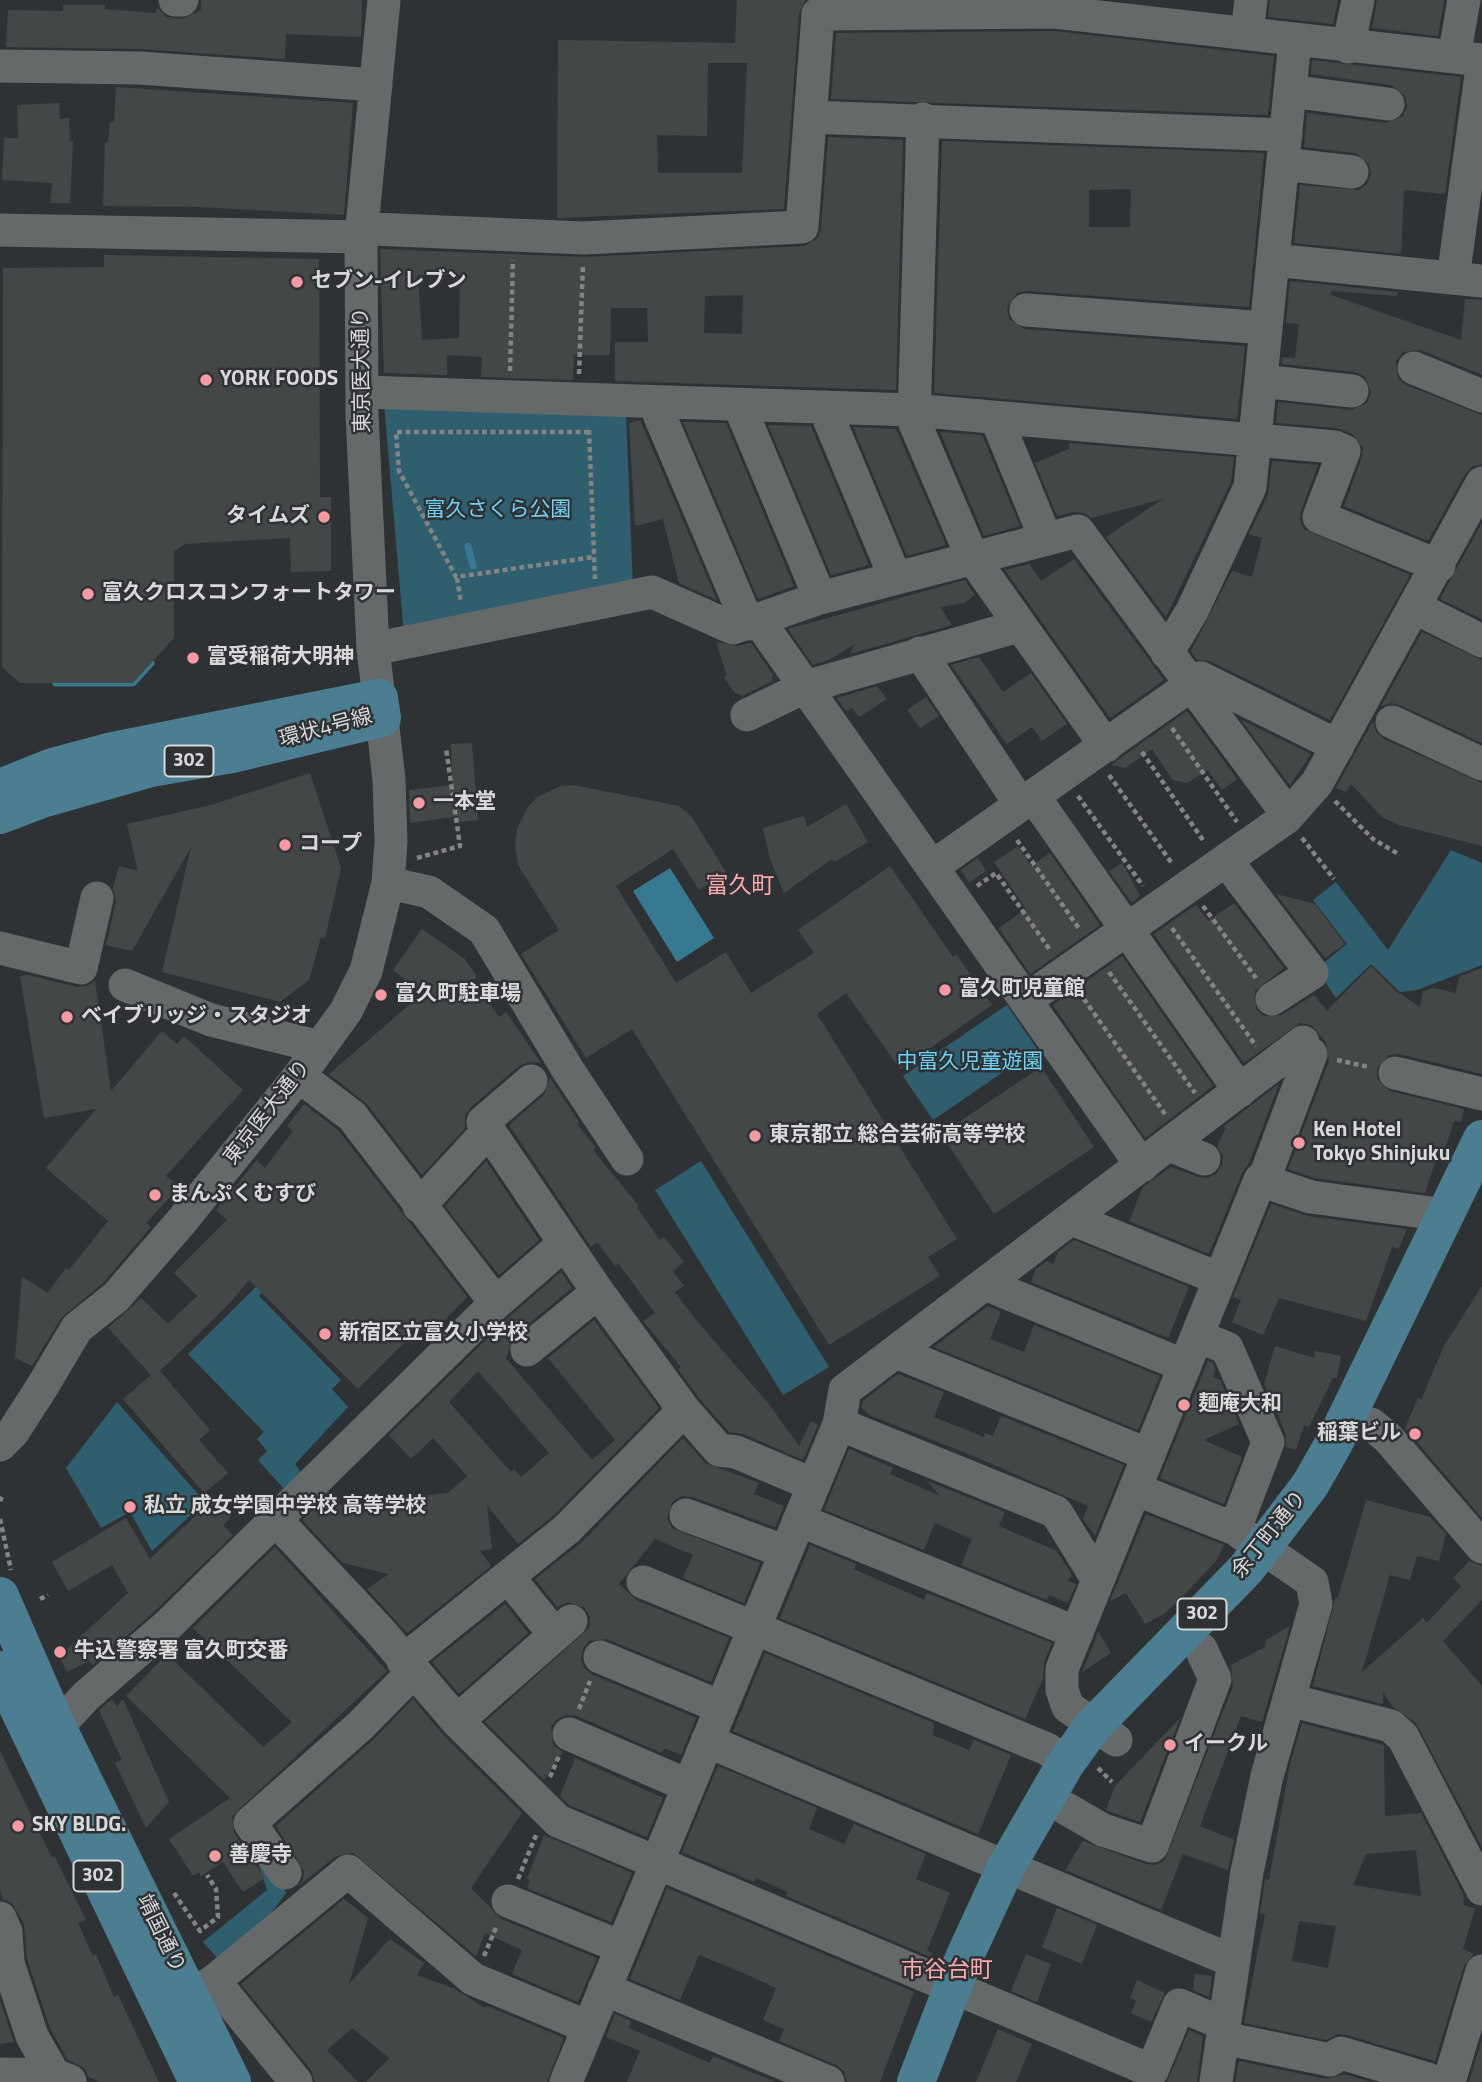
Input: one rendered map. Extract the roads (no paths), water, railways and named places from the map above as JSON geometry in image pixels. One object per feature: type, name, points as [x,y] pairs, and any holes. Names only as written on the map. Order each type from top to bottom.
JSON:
[{"type":"main road","name":"環状4号線","points":[[0,788],[52,767],[108,752],[380,708]]},
{"type":"main road","name":"環状4号線","points":[[0,815],[42,799],[151,768],[232,754],[380,708]]},
{"type":"main road","name":"余丁町通り","points":[[1016,1871],[1065,1808],[1104,1733],[1310,1485],[1334,1443],[1482,1139]]},
{"type":"main road","name":"余丁町通り","points":[[916,2082],[964,1993],[1066,1763],[1201,1649],[1259,1547],[1328,1496],[1371,1424],[1482,1188]]},
{"type":"main road","name":"靖国通り","points":[[0,1596],[57,1727],[202,1989],[232,2082]]},
{"type":"main road","name":"靖国通り","points":[[0,1670],[198,2082]]},
{"type":"main road","name":"余丁町通り","points":[[940,2082],[964,1993]]},
{"type":"street","points":[[175,0],[182,0]]},
{"type":"street","name":"東京医大通り","points":[[0,1445],[42,1387],[76,1328],[116,1297],[299,1076],[346,1011],[366,971],[389,874],[389,780],[373,649],[363,392],[361,237],[384,0]]},
{"type":"street","points":[[1247,33],[1251,0]]},
{"type":"street","points":[[1348,47],[1359,0]]},
{"type":"street","points":[[1273,260],[1468,279],[1473,62],[1464,0]]},
{"type":"street","points":[[0,230],[361,237],[373,229],[584,238],[802,227],[819,7],[1056,6],[1296,41],[1473,62]]},
{"type":"street","points":[[1167,653],[1192,611],[1250,487],[1296,41]]},
{"type":"street","points":[[0,66],[140,68],[376,85]]},
{"type":"street","points":[[1290,91],[1388,104]]},
{"type":"street","points":[[810,117],[923,119],[1284,150],[1352,172]]},
{"type":"street","points":[[923,119],[912,410],[914,421],[972,557],[1019,626],[1117,739]]},
{"type":"street","points":[[1026,310],[1266,328]]},
{"type":"street","points":[[1414,368],[1482,396]]},
{"type":"street","points":[[1261,381],[1352,391]]},
{"type":"street","points":[[363,392],[510,397],[585,410],[659,403],[912,410],[997,420],[1335,447],[1344,451],[1320,517],[1439,566]]},
{"type":"street","points":[[659,403],[659,414],[753,622],[806,687],[1142,1166]]},
{"type":"street","points":[[740,407],[820,598]]},
{"type":"street","points":[[827,407],[829,419],[895,578]]},
{"type":"street","points":[[997,420],[1045,537]]},
{"type":"street","points":[[1026,1000],[1287,817],[1317,783],[1439,566],[1482,483]]},
{"type":"street","points":[[373,649],[652,592],[733,628],[820,598],[1045,537],[1078,531],[1287,817]]},
{"type":"street","points":[[1414,607],[1482,641]]},
{"type":"street","points":[[747,715],[806,687],[1019,626]]},
{"type":"street","points":[[920,653],[1127,930],[1240,1091]]},
{"type":"street","points":[[932,867],[1201,678],[1338,746]]},
{"type":"street","points":[[1392,722],[1482,764]]},
{"type":"street","points":[[1233,856],[1312,973],[1272,999]]},
{"type":"street","points":[[389,874],[429,892],[484,930],[568,1070],[627,1159]]},
{"type":"street","points":[[0,948],[81,968],[97,898]]},
{"type":"street","points":[[125,985],[211,1020],[320,1047]]},
{"type":"street","points":[[566,2082],[839,1424],[845,1390],[1240,1091],[1307,1048],[1266,1174],[1260,1180],[1062,1669],[1062,1690],[1073,1713],[1104,1733]]},
{"type":"street","points":[[1395,1073],[1482,1094]]},
{"type":"street","points":[[299,1076],[352,1116],[387,1158],[419,1206],[496,1303]]},
{"type":"street","points":[[531,1081],[483,1122],[598,1292],[684,1410],[719,1450],[736,1452],[814,1485]]},
{"type":"street","points":[[419,1206],[488,1130]]},
{"type":"street","points":[[1170,1145],[1204,1158]]},
{"type":"street","points":[[1260,1180],[1311,1197],[1446,1215]]},
{"type":"street","points":[[1072,1219],[1220,1279]]},
{"type":"street","points":[[57,1727],[496,1303],[565,1243]]},
{"type":"street","points":[[985,1284],[1185,1366]]},
{"type":"street","points":[[527,1350],[598,1292]]},
{"type":"street","points":[[1197,1336],[1227,1348],[1268,1441],[1259,1547]]},
{"type":"street","points":[[896,1352],[1149,1455]]},
{"type":"street","points":[[285,1873],[250,1823],[361,1725],[408,1666],[567,1529],[684,1410]]},
{"type":"street","points":[[839,1424],[1056,1512],[1098,1580]]},
{"type":"street","points":[[1371,1424],[1388,1438],[1482,1547]]},
{"type":"street","points":[[1135,1489],[1259,1547],[1312,1582],[1316,1604],[1267,1776],[1247,1872],[1216,2082]]},
{"type":"street","points":[[686,1515],[786,1552]]},
{"type":"street","points":[[275,1519],[379,1630],[457,1721],[558,1821],[1152,2071],[1179,2006],[1223,2031],[1330,2060],[1341,2053],[1439,2080],[1482,1973]]},
{"type":"street","points":[[799,1520],[1077,1633]]},
{"type":"street","points":[[457,1721],[563,1628],[509,1578]]},
{"type":"street","points":[[643,1582],[1047,1749],[1066,1763]]},
{"type":"street","points":[[1065,1808],[1103,1830],[1152,1846],[1215,1679],[1201,1649]]},
{"type":"street","points":[[600,1657],[721,1707]]},
{"type":"street","points":[[1289,1700],[1391,1726],[1403,1737],[1482,1889]]},
{"type":"street","points":[[569,1734],[689,1786]]},
{"type":"street","points":[[707,1741],[1233,1961]]},
{"type":"street","points":[[296,2082],[202,1989],[348,1871],[473,1979],[588,2027]]},
{"type":"street","points":[[508,1901],[621,1947]]},
{"type":"street","points":[[0,1918],[6,1932],[8,1963],[32,2036],[63,2078]]},
{"type":"street","points":[[604,1989],[828,2082]]},
{"type":"street","points":[[0,2074],[63,2078]]},
{"type":"waterway","points":[[468,546],[473,566]]},
{"type":"waterway","points":[[56,683],[133,683],[151,663]]},
{"type":"place","name":"セブン-イレブン","points":[[297,282]]},
{"type":"place","name":"YORK FOODS","points":[[206,380]]},
{"type":"place","name":"タイムズ","points":[[324,517]]},
{"type":"place","name":"富久クロスコンフォートタワー","points":[[88,594]]},
{"type":"place","name":"富受稲荷大明神","points":[[193,658]]},
{"type":"place","name":"一本堂","points":[[419,803]]},
{"type":"place","name":"コープ","points":[[285,845]]},
{"type":"place","name":"富久町児童館","points":[[945,990]]},
{"type":"place","name":"富久町駐車場","points":[[381,995]]},
{"type":"place","name":"ベイブリッジ・スタジオ","points":[[67,1017]]},
{"type":"place","name":"東京都立 総合芸術高等学校","points":[[755,1136]]},
{"type":"place","name":"Ken Hotel Tokyo Shinjuku","points":[[1299,1143]]},
{"type":"place","name":"まんぷくむすび","points":[[155,1195]]},
{"type":"place","name":"新宿区立富久小学校","points":[[325,1334]]},
{"type":"place","name":"麺庵大和","points":[[1184,1405]]},
{"type":"place","name":"稲葉ビル","points":[[1415,1434]]},
{"type":"place","name":"私立 成女学園中学校 高等学校","points":[[130,1507]]},
{"type":"place","name":"牛込警察署 富久町交番","points":[[60,1652]]},
{"type":"place","name":"イークル","points":[[1170,1745]]},
{"type":"place","name":"SKY BLDG.","points":[[18,1826]]},
{"type":"place","name":"善慶寺","points":[[215,1856]]},
{"type":"district","name":"富久町","points":[[740,887]]},
{"type":"district","name":"市谷台町","points":[[947,1971]]},
{"type":"park label","name":"富久さくら公園","points":[[498,511]]},
{"type":"park label","name":"中富久児童遊園","points":[[970,1063]]}]
